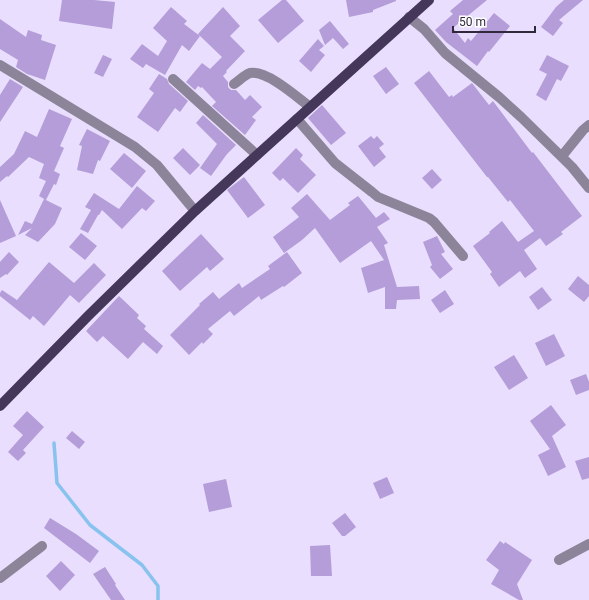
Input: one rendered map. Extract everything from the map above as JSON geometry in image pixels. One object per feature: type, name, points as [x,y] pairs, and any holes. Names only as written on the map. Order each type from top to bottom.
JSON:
[{"type":"main road","points":[[0,406],[88,316],[195,211],[429,0]]},
{"type":"street","points":[[409,17],[424,29],[446,53],[499,96],[562,156],[589,188]]},
{"type":"street","points":[[0,65],[135,148],[157,165],[195,211]]},
{"type":"street","points":[[234,84],[246,74],[256,73],[270,78],[310,107]]},
{"type":"street","points":[[173,79],[257,155]]},
{"type":"street","points":[[296,119],[335,163],[378,197],[429,218],[463,256]]},
{"type":"street","points":[[562,156],[583,130],[589,125]]},
{"type":"street","points":[[559,560],[589,544]]},
{"type":"street","points":[[0,578],[42,546]]},
{"type":"building","points":[[62,0],[94,0],[115,2],[112,29],[59,21]]},
{"type":"building","points":[[282,0],[286,0],[304,21],[278,43],[258,20]]},
{"type":"building","points":[[346,0],[396,1],[373,10],[373,12],[349,17]]},
{"type":"building","points":[[463,0],[487,0],[453,28],[465,43],[468,38],[471,41],[494,13],[510,26],[477,66],[446,42],[435,30],[453,14],[450,11]]},
{"type":"building","points":[[564,0],[583,0],[559,20],[563,23],[553,36],[541,27],[556,7]]},
{"type":"building","points":[[171,7],[187,21],[184,24],[200,36],[189,51],[182,45],[165,75],[146,64],[143,68],[130,59],[142,44],[158,56],[167,41],[153,28]]},
{"type":"building","points":[[223,7],[240,26],[230,36],[245,51],[223,76],[228,82],[228,87],[231,90],[236,90],[245,100],[250,95],[262,107],[252,117],[256,120],[245,135],[212,106],[216,102],[202,87],[201,88],[198,86],[195,90],[186,82],[202,63],[210,69],[222,57],[198,34]]},
{"type":"building","points":[[0,19],[26,37],[28,30],[42,35],[41,40],[56,45],[45,80],[27,74],[16,67],[18,60],[0,49]]},
{"type":"building","points":[[330,21],[349,44],[343,49],[333,38],[325,45],[319,30]]},
{"type":"building","points":[[318,39],[324,46],[319,50],[325,55],[311,72],[299,61]]},
{"type":"building","points":[[103,55],[112,59],[103,77],[94,73]]},
{"type":"building","points":[[547,55],[569,66],[561,81],[557,79],[546,101],[536,95],[547,74],[539,70]]},
{"type":"building","points":[[386,67],[399,84],[386,94],[373,76]]},
{"type":"building","points":[[429,71],[449,97],[452,95],[453,97],[472,83],[489,105],[493,101],[582,216],[561,232],[563,234],[546,246],[540,238],[524,250],[537,269],[525,278],[520,271],[499,287],[490,274],[492,272],[473,246],[490,233],[489,232],[502,221],[518,242],[534,231],[510,200],[508,202],[487,177],[414,83]]},
{"type":"building","points":[[159,74],[167,79],[169,84],[188,101],[180,112],[175,108],[158,132],[137,117],[154,93],[149,89]]},
{"type":"building","points":[[10,79],[23,87],[0,122],[0,95]]},
{"type":"building","points":[[322,105],[346,133],[331,145],[308,118]]},
{"type":"building","points":[[49,109],[72,119],[60,146],[64,148],[54,171],[60,174],[56,185],[54,184],[46,200],[39,196],[46,181],[39,178],[44,164],[29,157],[8,177],[7,176],[0,182],[0,167],[14,154],[25,131],[37,137]]},
{"type":"building","points":[[203,115],[236,145],[227,154],[211,176],[200,168],[217,144],[196,123]]},
{"type":"building","points":[[87,129],[110,141],[100,161],[98,160],[93,174],[77,170],[82,146],[79,145]]},
{"type":"building","points":[[371,136],[374,139],[377,136],[384,144],[379,148],[386,157],[374,167],[358,146]]},
{"type":"building","points":[[183,148],[200,165],[190,175],[173,158]]},
{"type":"building","points":[[296,148],[303,155],[300,159],[316,175],[298,193],[283,178],[280,181],[272,173]]},
{"type":"building","points":[[124,153],[146,171],[132,188],[110,169]]},
{"type":"building","points":[[432,169],[442,180],[432,189],[422,178]]},
{"type":"building","points":[[244,177],[265,205],[248,218],[227,190]]},
{"type":"building","points":[[137,186],[155,201],[146,211],[142,208],[122,229],[102,210],[88,233],[80,229],[91,210],[85,207],[94,193],[119,209]]},
{"type":"building","points":[[307,194],[330,220],[350,205],[348,203],[358,196],[376,218],[384,212],[390,219],[377,227],[388,243],[384,245],[397,287],[419,286],[420,299],[397,300],[396,309],[385,309],[385,287],[368,293],[361,268],[384,260],[371,241],[340,263],[315,228],[284,253],[273,237],[299,217],[291,208]]},
{"type":"building","points":[[44,199],[62,208],[55,224],[38,242],[25,235],[32,228],[18,235],[25,221],[32,224]]},
{"type":"building","points":[[0,200],[16,236],[0,243]]},
{"type":"building","points":[[81,233],[97,246],[85,260],[69,247]]},
{"type":"building","points":[[201,234],[224,259],[210,271],[207,267],[180,291],[162,271]]},
{"type":"building","points":[[437,236],[445,252],[441,254],[453,269],[440,279],[430,267],[432,265],[423,242]]},
{"type":"building","points":[[9,252],[19,262],[7,275],[6,274],[0,278],[0,262]]},
{"type":"building","points":[[287,252],[302,273],[284,287],[283,286],[261,300],[259,296],[234,316],[230,311],[208,329],[213,334],[203,344],[202,342],[189,355],[170,335],[200,305],[199,304],[213,292],[219,299],[239,283],[242,288],[270,269],[268,266]]},
{"type":"building","points":[[49,262],[74,283],[94,263],[106,275],[79,303],[70,295],[44,326],[33,316],[30,320],[0,296],[0,293],[2,290],[17,300]]},
{"type":"building","points":[[578,276],[589,285],[589,296],[584,302],[568,289]]},
{"type":"building","points":[[542,287],[552,300],[538,310],[529,297]]},
{"type":"building","points":[[445,290],[454,304],[440,313],[431,300]]},
{"type":"building","points":[[119,296],[139,315],[137,318],[146,326],[144,329],[163,346],[157,354],[143,342],[128,359],[103,336],[97,342],[86,331]]},
{"type":"building","points":[[554,334],[565,356],[546,366],[535,343]]},
{"type":"building","points":[[514,355],[528,378],[509,390],[494,367]]},
{"type":"building","points":[[586,374],[589,382],[589,390],[576,395],[570,380]]},
{"type":"building","points":[[551,405],[566,425],[552,436],[566,467],[548,476],[538,455],[550,449],[530,421]]},
{"type":"building","points":[[27,411],[44,427],[23,450],[26,453],[18,461],[8,452],[23,435],[13,426]]},
{"type":"building","points":[[72,431],[85,442],[79,449],[66,438]]},
{"type":"building","points":[[589,457],[589,478],[582,480],[575,461]]},
{"type":"building","points":[[387,477],[394,493],[380,499],[373,483]]},
{"type":"building","points":[[226,479],[232,507],[209,512],[203,484]]},
{"type":"building","points":[[345,513],[356,527],[345,536],[342,536],[332,523]]},
{"type":"building","points":[[50,518],[76,534],[99,551],[90,563],[44,528]]},
{"type":"building","points":[[500,541],[504,544],[505,542],[532,560],[517,584],[523,600],[519,600],[491,584],[499,570],[486,560]]},
{"type":"building","points":[[330,545],[332,576],[311,576],[310,546]]},
{"type":"building","points":[[61,561],[75,575],[60,591],[46,576]]},
{"type":"building","points":[[105,567],[125,600],[111,600],[93,574]]},
{"type":"waterway","points":[[54,443],[57,483],[90,525],[142,565],[158,586],[158,600]]}]
